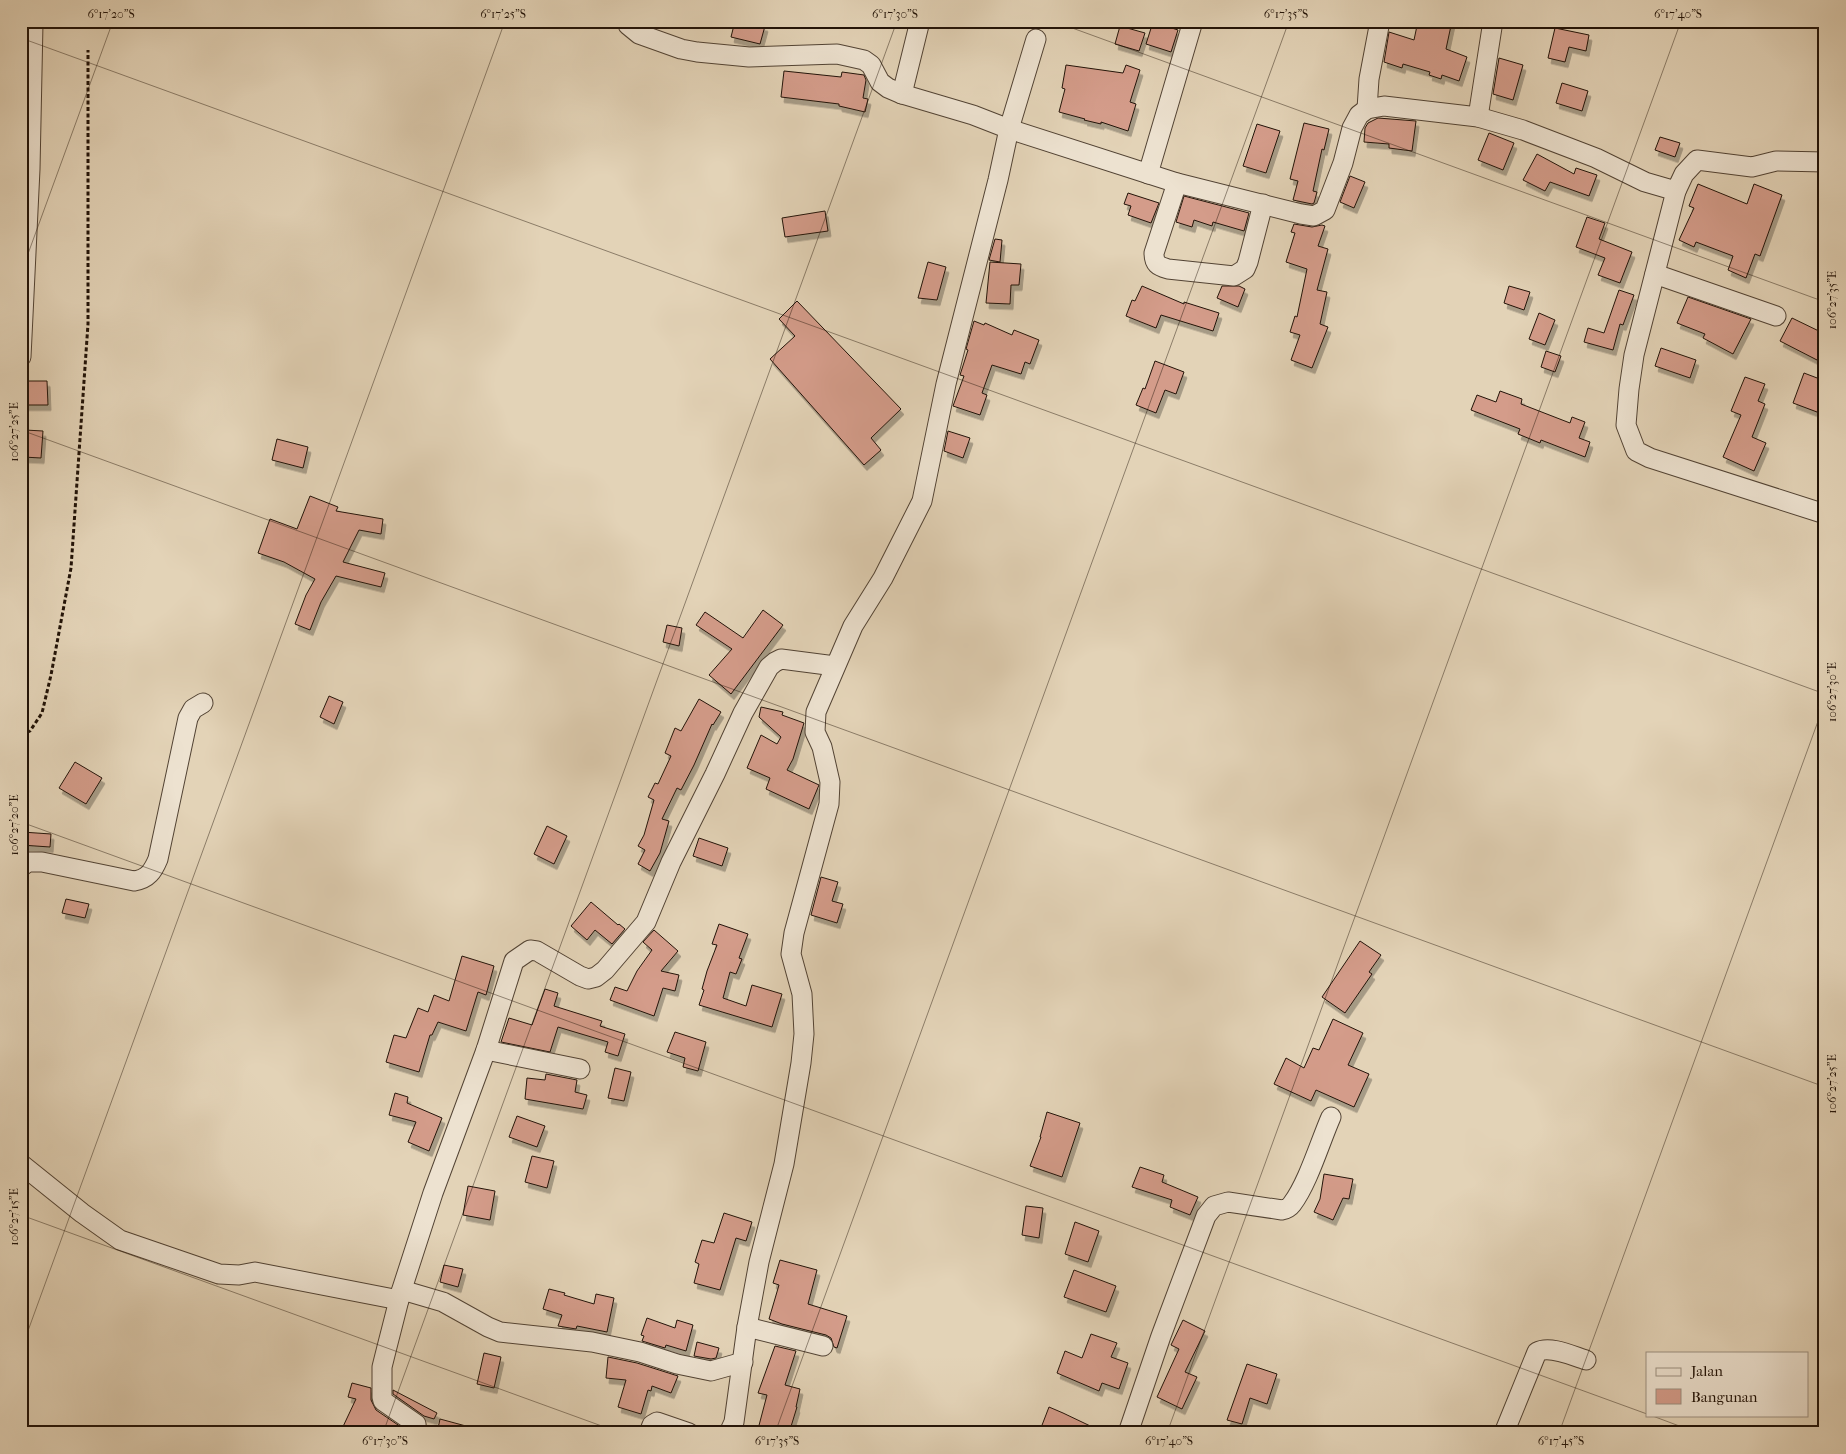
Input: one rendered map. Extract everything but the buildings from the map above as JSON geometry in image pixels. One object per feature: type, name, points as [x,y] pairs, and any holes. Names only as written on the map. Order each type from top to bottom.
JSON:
[{"type":"street","points":[[627,21],[628,25],[639,34],[681,49],[697,52],[750,57],[837,54],[864,60],[871,65],[880,82],[902,94],[973,115],[1177,183],[1314,216],[1326,210],[1343,163],[1352,128],[1359,115],[1367,108],[1384,106],[1478,117],[1532,134],[1596,158],[1645,182],[1676,191]]},
{"type":"street","points":[[902,94],[920,21]]},
{"type":"street","points":[[1148,174],[1193,21]]},
{"type":"street","points":[[1367,108],[1369,78],[1380,21]]},
{"type":"street","points":[[1478,117],[1492,21]]},
{"type":"street","points":[[21,357],[26,278],[24,248],[30,169],[29,22]]},
{"type":"street","points":[[729,1433],[734,1422],[747,1327],[759,1262],[784,1164],[801,1063],[804,1034],[802,994],[791,954],[794,933],[829,804],[830,782],[822,747],[815,732],[816,712],[853,626],[883,578],[922,501],[946,384],[996,189],[1009,128],[1036,39]]},
{"type":"street","points":[[1825,162],[1776,161],[1752,168],[1696,160],[1684,174],[1676,191],[1634,356],[1626,425],[1636,450],[1650,458],[1825,514]]},
{"type":"street","points":[[1177,183],[1154,253],[1154,260],[1158,266],[1168,269],[1234,276],[1240,273],[1248,262],[1263,204]]},
{"type":"street","points":[[1655,274],[1776,316]]},
{"type":"street","points":[[418,1433],[416,1424],[386,1404],[382,1397],[382,1367],[401,1295],[432,1193],[486,1050],[514,960],[530,950],[537,951],[588,979],[596,977],[605,970],[646,922],[671,862],[743,713],[769,667],[781,660],[835,666]]},
{"type":"street","points":[[21,867],[28,862],[42,862],[134,881],[143,880],[153,872],[158,859],[188,718],[193,709],[203,704]]},
{"type":"street","points":[[486,1050],[580,1069]]},
{"type":"street","points":[[1128,1433],[1164,1326],[1206,1216],[1214,1206],[1228,1202],[1282,1210],[1288,1208],[1296,1197],[1309,1170],[1331,1117]]},
{"type":"street","points":[[21,1164],[82,1214],[120,1240],[219,1274],[239,1275],[255,1272],[443,1302],[500,1332],[592,1342],[640,1352],[677,1364],[711,1371],[743,1362]]},
{"type":"street","points":[[747,1327],[823,1346]]},
{"type":"street","points":[[1504,1433],[1537,1352],[1541,1350],[1553,1351],[1586,1360]]},
{"type":"street","points":[[649,1433],[652,1425],[657,1422],[689,1433]]},
{"type":"path","points":[[21,735],[30,731],[42,713],[71,568],[88,324],[88,50]]}]
